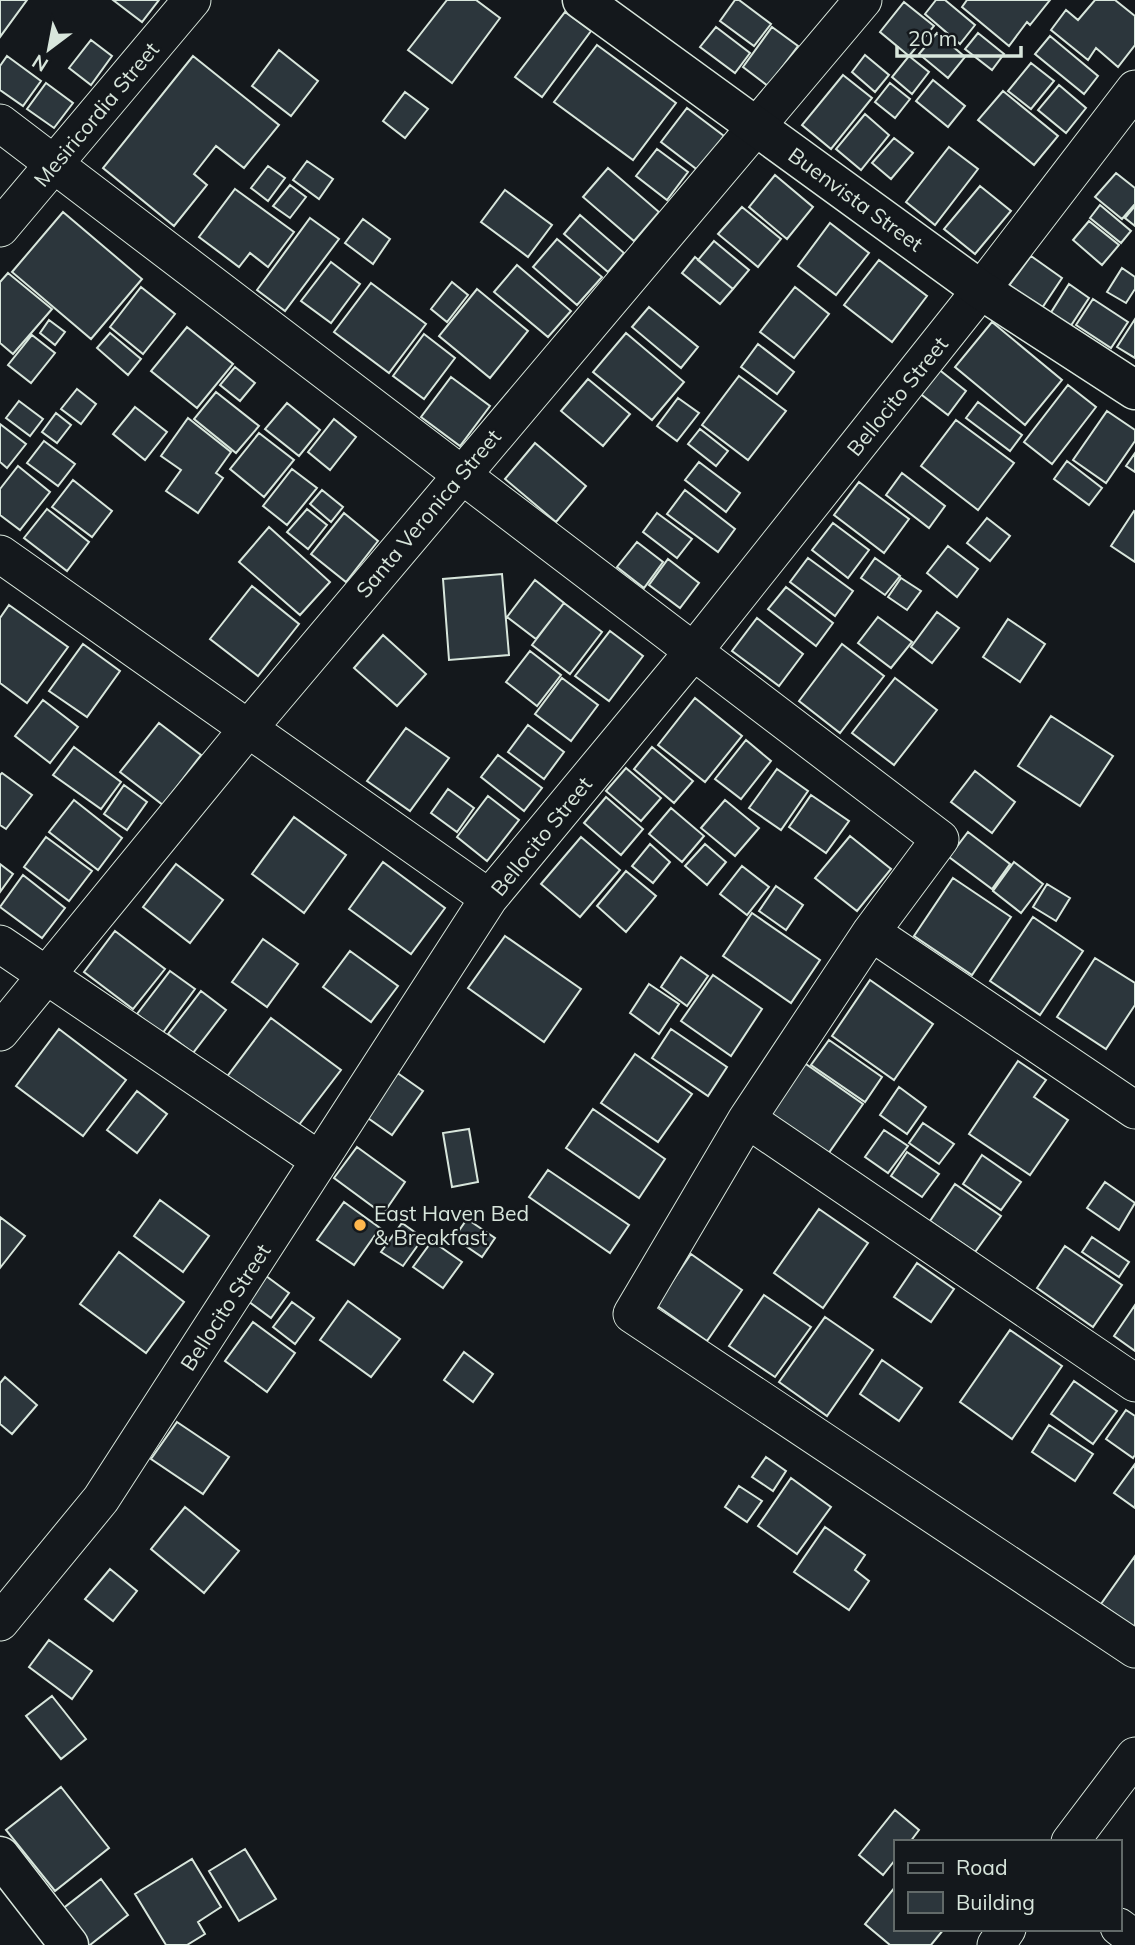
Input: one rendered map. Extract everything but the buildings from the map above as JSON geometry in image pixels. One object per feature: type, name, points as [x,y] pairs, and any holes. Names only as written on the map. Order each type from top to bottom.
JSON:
[{"type":"street","name":"Mesiricordia Street","points":[[0,228],[192,0]]},
{"type":"street","name":"Buenvista Street","points":[[583,0],[981,290],[1135,390]]},
{"type":"street","name":"Santa Veronica Street","points":[[0,1032],[460,475],[863,0]]},
{"type":"street","name":"Bellocito Street","points":[[0,1622],[100,1499],[489,898],[693,652],[981,290],[1135,89]]},
{"type":"street","points":[[0,123],[940,839],[871,932],[747,1119],[632,1314],[1135,1649]]},
{"type":"street","points":[[0,554],[489,898]]},
{"type":"street","points":[[871,932],[1135,1110]]},
{"type":"street","points":[[0,944],[46,978],[319,1160]]},
{"type":"street","points":[[747,1119],[1135,1383]]},
{"type":"street","points":[[1072,1840],[1135,1756]]},
{"type":"street","points":[[0,1856],[69,1945]]},
{"type":"place","name":"East Haven Bed & Breakfast","points":[[360,1225]]}]
